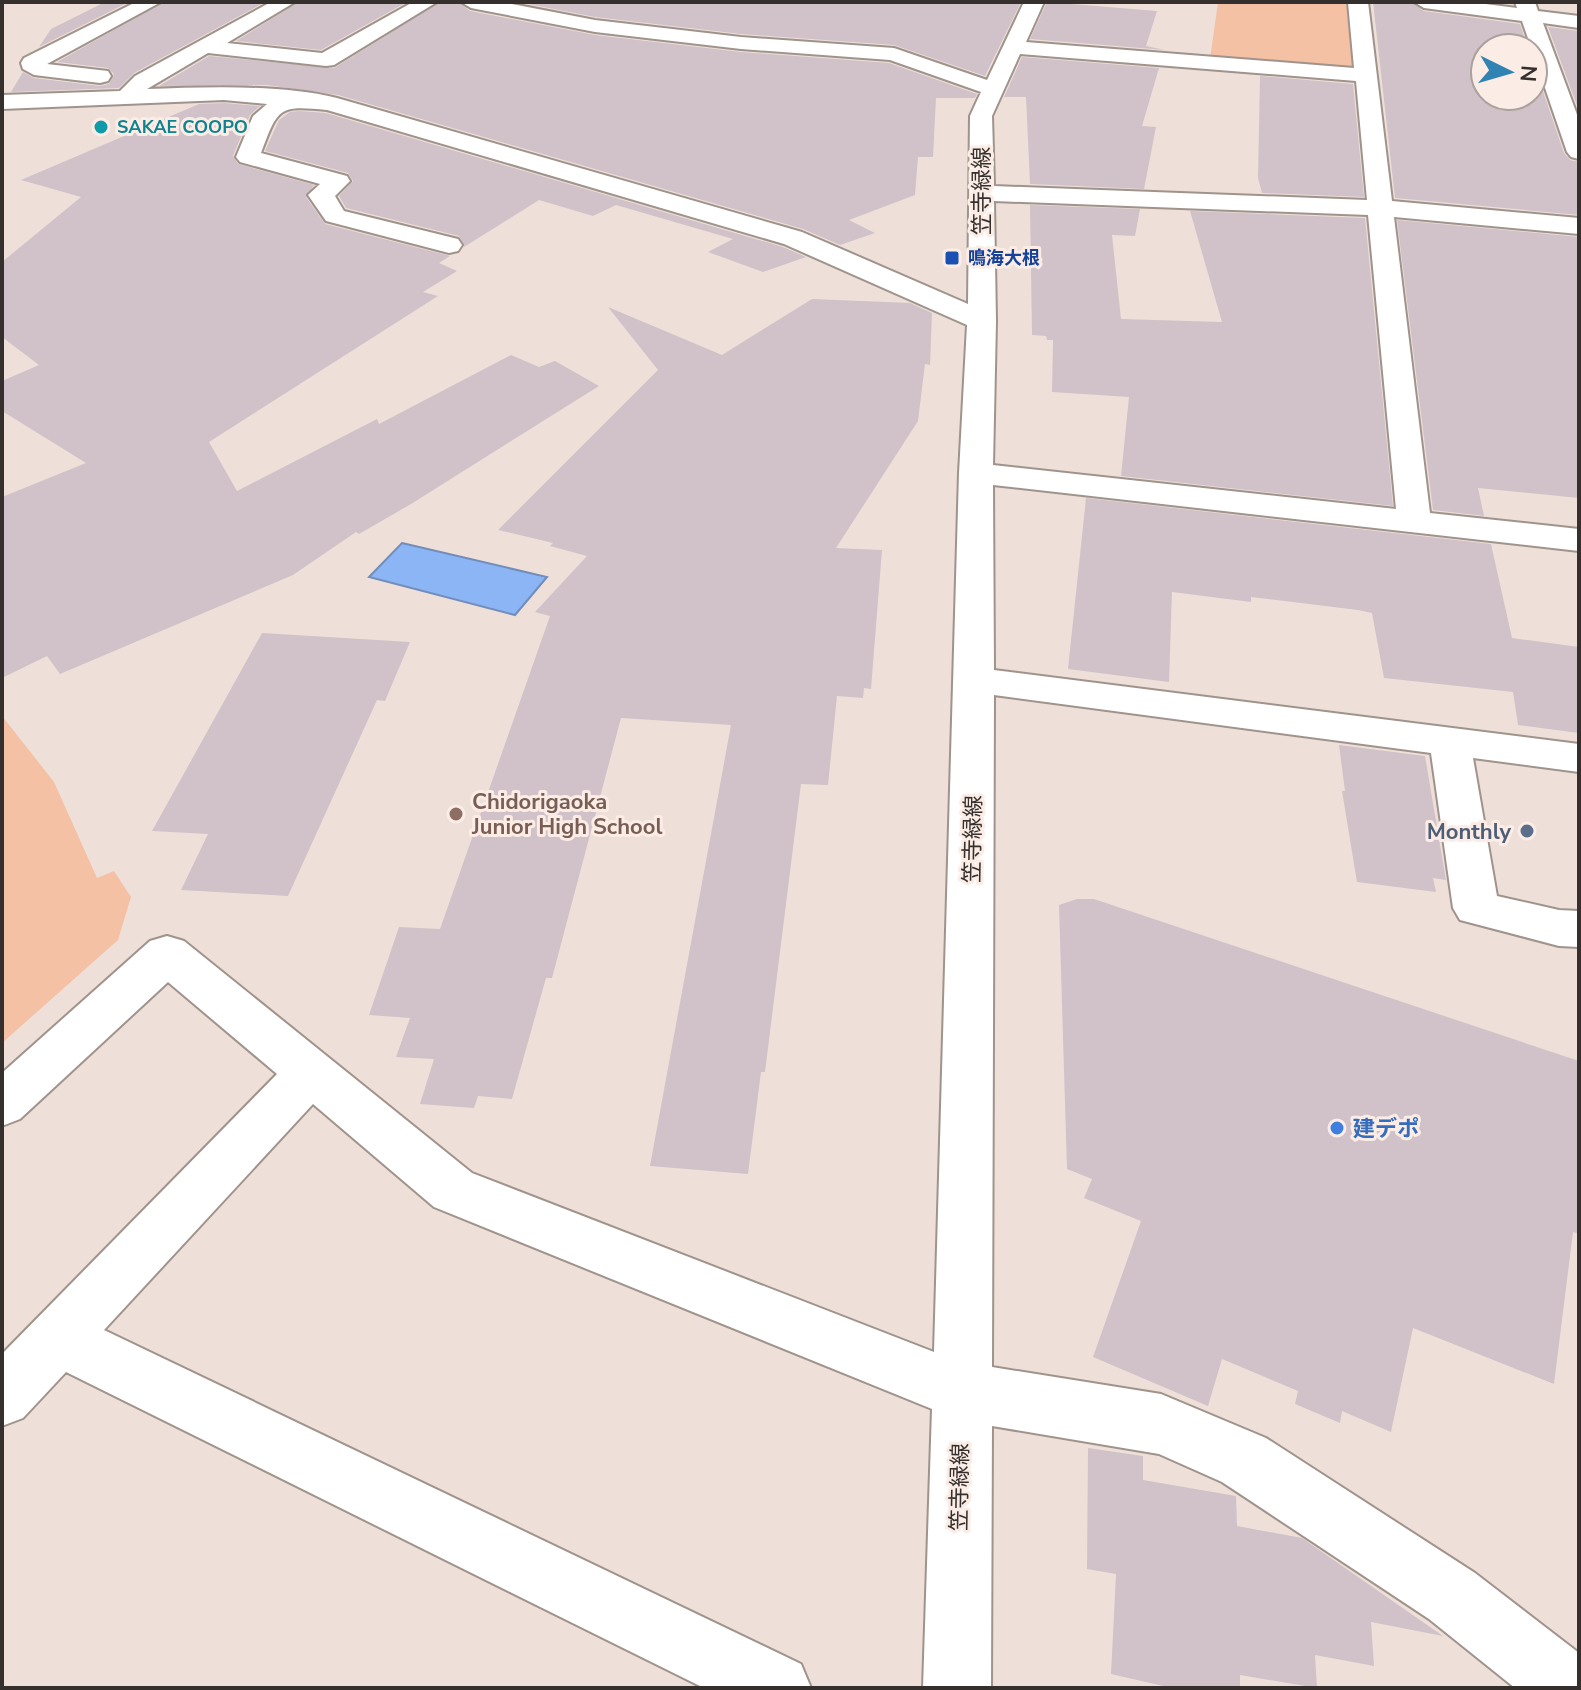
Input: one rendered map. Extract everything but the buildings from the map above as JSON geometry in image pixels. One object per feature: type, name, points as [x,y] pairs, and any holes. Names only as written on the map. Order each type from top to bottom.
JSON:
[{"type":"street","points":[[151,2],[32,63],[34,69],[136,88],[292,97],[344,107],[793,238],[982,321]]},
{"type":"street","points":[[2,102],[136,88],[285,2]]},
{"type":"street","points":[[206,47],[326,60],[427,2]]},
{"type":"street","points":[[471,2],[530,7],[595,26],[726,41],[894,54],[993,89]]},
{"type":"street","name":"笠寺緑線","points":[[957,1688],[976,473],[982,321],[981,116],[1034,2]]},
{"type":"street","points":[[1358,2],[1414,521]]},
{"type":"street","points":[[1424,2],[1528,10],[1579,22]]},
{"type":"street","points":[[1528,10],[1579,152]]},
{"type":"street","points":[[1013,47],[1366,75]]},
{"type":"street","points":[[1551,73],[1579,75]]},
{"type":"street","points":[[292,97],[264,116],[248,157],[338,181],[321,195],[335,216],[449,245]]},
{"type":"street","points":[[981,193],[1380,208],[1579,226]]},
{"type":"street","points":[[976,473],[1579,540]]},
{"type":"street","points":[[975,680],[1579,758]]},
{"type":"street","points":[[1450,741],[1476,908],[1559,928],[1579,929]]},
{"type":"street","points":[[2,1104],[167,954],[453,1190],[960,1391],[1161,1424],[1244,1460],[1452,1596],[1569,1688]]},
{"type":"street","points":[[2,1397],[309,1074]]},
{"type":"street","points":[[58,1338],[777,1688]]},
{"type":"shaded area","points":[[1218,2],[1348,2],[1353,67],[1344,69],[1210,59]]},
{"type":"shaded area","points":[[2,716],[54,782],[97,878],[114,871],[131,897],[118,940],[2,1043]]},
{"type":"water","points":[[402,543],[547,577],[515,615],[369,577]]},
{"type":"place","name":"SAKAE COOPO","points":[[101,127]]},
{"type":"place","name":"鳴海大根","points":[[952,258]]},
{"type":"place","name":"Chidorigaoka Junior High School","points":[[456,814]]},
{"type":"place","name":"Monthly","points":[[1527,831]]},
{"type":"place","name":"建デポ","points":[[1337,1128]]}]
